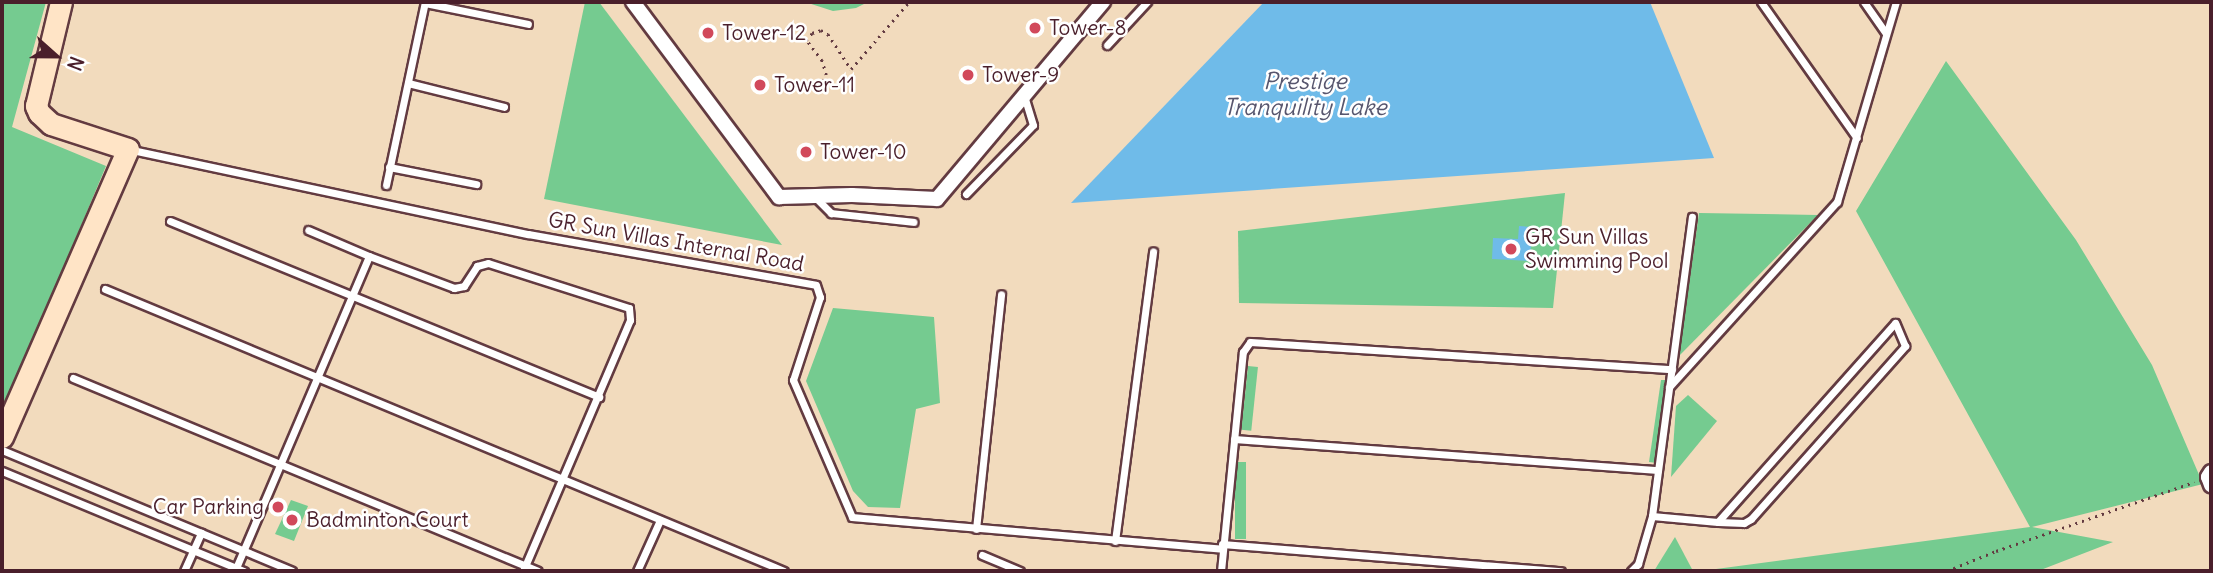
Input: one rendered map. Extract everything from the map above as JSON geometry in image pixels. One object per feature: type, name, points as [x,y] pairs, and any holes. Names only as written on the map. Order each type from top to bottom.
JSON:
[{"type":"main road","points":[[2,437],[128,149],[51,124],[39,113],[36,106],[61,2]]},
{"type":"street","points":[[633,2],[779,197],[937,199],[1025,98],[1103,2]]},
{"type":"lane","points":[[386,185],[425,2],[528,24]]},
{"type":"lane","points":[[1107,45],[1147,2]]},
{"type":"lane","points":[[1761,2],[1857,138]]},
{"type":"lane","points":[[1864,2],[1886,33]]},
{"type":"lane","points":[[1669,387],[1837,202],[1896,2]]},
{"type":"lane","points":[[408,83],[504,107]]},
{"type":"lane","points":[[966,194],[1033,125],[1025,98]]},
{"type":"lane","name":"GR Sun Villas Internal Road","points":[[128,149],[527,234],[816,285],[820,297],[793,380],[849,514],[856,519],[1115,541],[1561,571]]},
{"type":"lane","points":[[389,167],[476,184]]},
{"type":"lane","points":[[815,197],[831,213],[914,222]]},
{"type":"lane","points":[[1631,571],[1638,564],[1652,516],[1692,217]]},
{"type":"lane","points":[[170,221],[599,397]]},
{"type":"lane","points":[[308,230],[454,288],[464,286],[477,266],[488,263],[626,307],[630,320],[524,568]]},
{"type":"lane","points":[[1115,541],[1153,250]]},
{"type":"lane","points":[[2,471],[240,570],[244,551],[279,465],[369,256]]},
{"type":"lane","points":[[105,289],[784,571]]},
{"type":"lane","points":[[976,529],[1001,294]]},
{"type":"lane","points":[[1652,516],[1718,522],[1744,523],[1751,519],[1905,346],[1895,323],[1718,522]]},
{"type":"lane","points":[[1221,571],[1243,352],[1246,345],[1254,341],[1672,369]]},
{"type":"lane","points":[[73,377],[524,568],[538,571]]},
{"type":"lane","points":[[1234,439],[1658,470]]},
{"type":"lane","points":[[2,450],[292,571]]},
{"type":"lane","points":[[638,571],[660,520]]},
{"type":"lane","points":[[184,571],[201,533]]},
{"type":"lane","points":[[982,555],[1020,571]]},
{"type":"path","points":[[820,87],[826,75],[822,61],[806,40],[811,33],[821,30],[828,34],[851,69],[909,2]]},
{"type":"path","points":[[1947,571],[1996,551],[2210,478]]},
{"type":"green space","points":[[2,2],[46,2],[12,127],[106,166],[2,415]]},
{"type":"green space","points":[[585,2],[599,2],[782,245],[544,199]]},
{"type":"green space","points":[[805,2],[868,2],[856,8],[833,11]]},
{"type":"green space","points":[[1946,61],[2076,240],[2152,365],[2203,484],[2032,527],[2113,542],[2038,571],[1701,571],[2030,527],[1856,211]]},
{"type":"green space","points":[[1565,193],[1553,308],[1239,303],[1238,231]]},
{"type":"green space","points":[[1699,213],[1818,215],[1679,356]]},
{"type":"green space","points":[[833,308],[934,317],[940,403],[916,409],[900,508],[868,507],[853,491],[806,381]]},
{"type":"green space","points":[[1248,366],[1258,367],[1251,431],[1241,430]]},
{"type":"green space","points":[[1661,380],[1668,380],[1657,463],[1649,462]]},
{"type":"green space","points":[[1688,395],[1717,421],[1671,477],[1676,406]]},
{"type":"green space","points":[[1235,462],[1246,462],[1246,539],[1235,539]]},
{"type":"green space","name":"Badminton Court","points":[[291,500],[308,506],[294,541],[275,534]]},
{"type":"green space","points":[[1675,537],[1693,571],[1654,571]]},
{"type":"water","name":"Prestige Tranquility Lake","points":[[1264,2],[1650,2],[1714,158],[1071,203]]},
{"type":"water","name":"GR Sun Villas Swimming Pool","points":[[1519,226],[1532,227],[1530,261],[1492,259],[1493,238],[1518,239]]},
{"type":"place","name":"Tower-8","points":[[1035,28]]},
{"type":"place","name":"Tower-12","points":[[708,33]]},
{"type":"place","name":"Tower-9","points":[[968,75]]},
{"type":"place","name":"Tower-11","points":[[760,85]]},
{"type":"place","name":"Tower-10","points":[[806,152]]},
{"type":"place","name":"GR Sun Villas Swimming Pool","points":[[1511,249]]},
{"type":"place","name":"Car Parking","points":[[278,507]]},
{"type":"place","name":"Badminton Court","points":[[292,520]]}]
